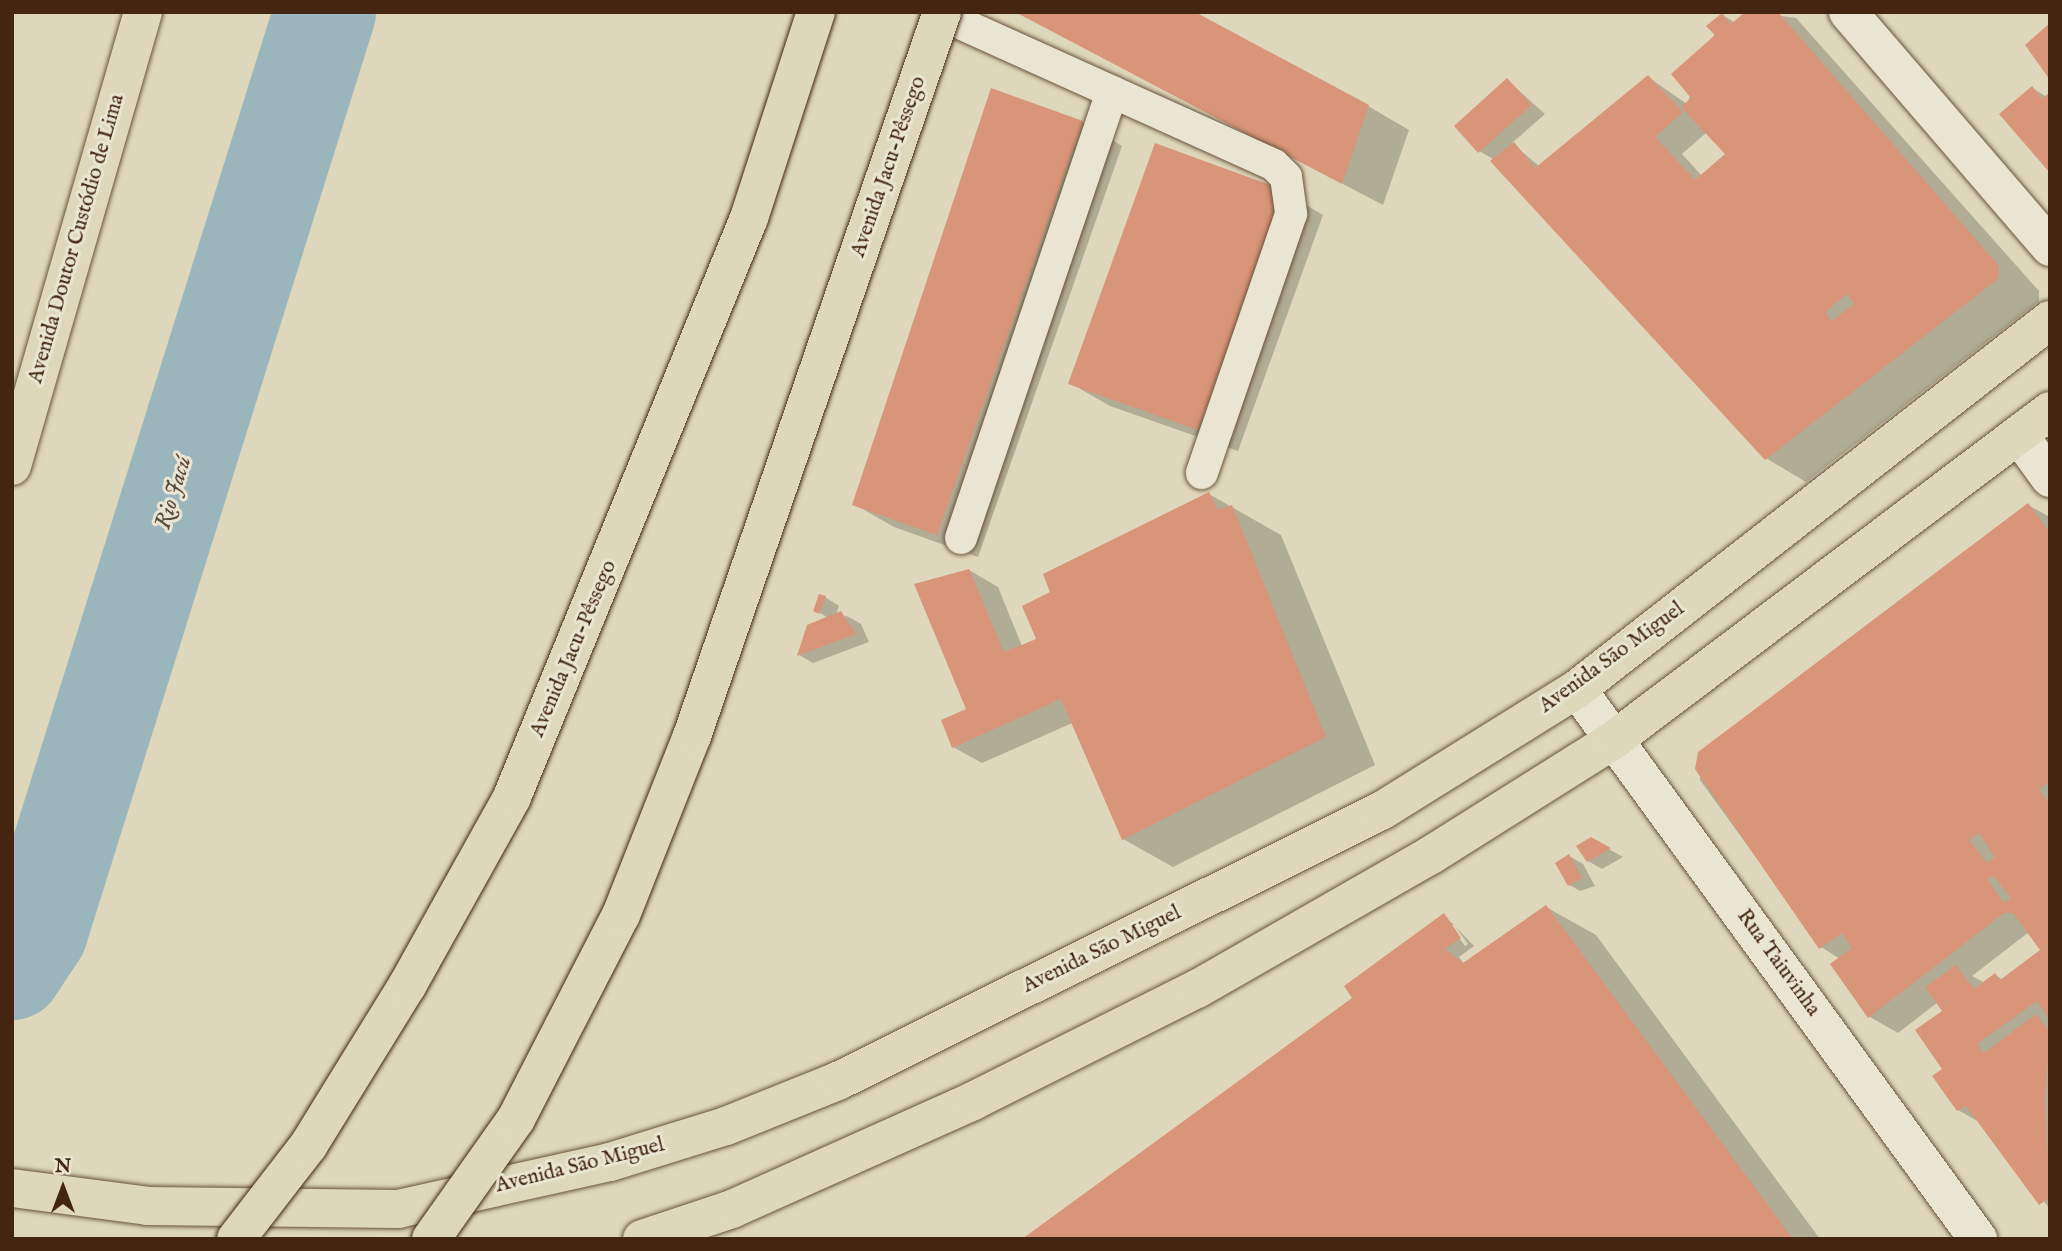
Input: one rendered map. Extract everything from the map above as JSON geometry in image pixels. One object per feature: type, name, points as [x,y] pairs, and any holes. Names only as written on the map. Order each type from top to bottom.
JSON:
[{"type":"main road","name":"Avenida Doutor Custódio de Lima","points":[[12,466],[143,12]]},
{"type":"main road","name":"Avenida Jacu-Pêssego","points":[[236,1239],[315,1135],[407,986],[512,797],[749,218],[816,12]]},
{"type":"main road","name":"Avenida Jacu-Pêssego","points":[[431,1239],[516,1119],[621,915],[692,736],[942,13]]},
{"type":"main road","name":"Avenida São Miguel","points":[[12,1188],[148,1206],[398,1209],[610,1162],[726,1126],[838,1081],[1381,811],[1577,689],[2050,320]]},
{"type":"main road","points":[[642,1239],[732,1209],[973,1101],[1197,989],[1431,855],[1615,738],[2050,411]]},
{"type":"main road","points":[[692,1239],[732,1209]]},
{"type":"street","points":[[1848,12],[2050,247]]},
{"type":"street","points":[[2019,435],[2050,478]]},
{"type":"street","name":"Rua Taiuvinha","points":[[1577,689],[1978,1239]]},
{"type":"lane","points":[[942,13],[1274,165],[1292,194],[1291,214],[1202,473]]},
{"type":"lane","points":[[961,538],[1112,92]]},
{"type":"building","points":[[1015,12],[1195,12],[1369,105],[1342,184]]},
{"type":"building","points":[[1745,12],[1778,12],[1999,266],[1999,278],[1765,460],[1490,161],[1514,142],[1535,168],[1648,75],[1683,112],[1655,137],[1695,180],[1725,154],[1681,107],[1691,98],[1671,74],[1715,35],[1706,26],[1722,13],[1731,24]],"holes":[[[1847,294],[1854,304],[1832,321],[1825,312]]]},
{"type":"building","points":[[2050,23],[2050,80],[2025,45]]},
{"type":"building","points":[[1507,78],[1532,105],[1478,153],[1454,126]]},
{"type":"building","points":[[2032,86],[2042,99],[2050,92],[2050,173],[1999,114]]},
{"type":"building","points":[[991,88],[1083,121],[937,535],[852,505]]},
{"type":"building","points":[[1155,143],[1284,190],[1198,430],[1068,384]]},
{"type":"building","points":[[1209,492],[1218,510],[1232,505],[1326,737],[1122,840],[1061,699],[952,748],[941,720],[966,709],[914,584],[969,569],[1004,652],[1036,639],[1022,606],[1050,592],[1043,574]]},
{"type":"building","points":[[2028,503],[2050,533],[2050,781],[2039,789],[2050,805],[2050,1020],[2037,1001],[1977,1044],[1984,1053],[2036,1014],[2050,1032],[2045,1100],[2050,1198],[2039,1205],[1966,1106],[1957,1111],[1932,1076],[1942,1069],[1915,1030],[1942,1011],[1925,987],[1956,965],[1974,989],[1995,973],[2000,980],[2040,950],[2013,913],[2004,913],[1868,1018],[1830,964],[1852,948],[1842,933],[1819,949],[1695,769],[1698,752]],"holes":[[[1979,833],[1995,857],[1987,863],[1969,840]],[[1994,876],[2011,898],[2004,903],[1987,880]]]},
{"type":"building","points":[[819,594],[826,596],[819,614],[813,611]]},
{"type":"building","points":[[841,611],[856,634],[797,656],[807,625]]},
{"type":"building","points":[[1591,837],[1611,848],[1587,862],[1576,846]]},
{"type":"building","points":[[1569,854],[1582,878],[1568,886],[1555,863]]},
{"type":"building","points":[[1546,905],[1793,1239],[1022,1239],[1352,998],[1344,986],[1444,913],[1461,938],[1445,949],[1463,963]]},
{"type":"waterway","name":"Rio Jacú","points":[[12,969],[37,931],[325,12]]}]
